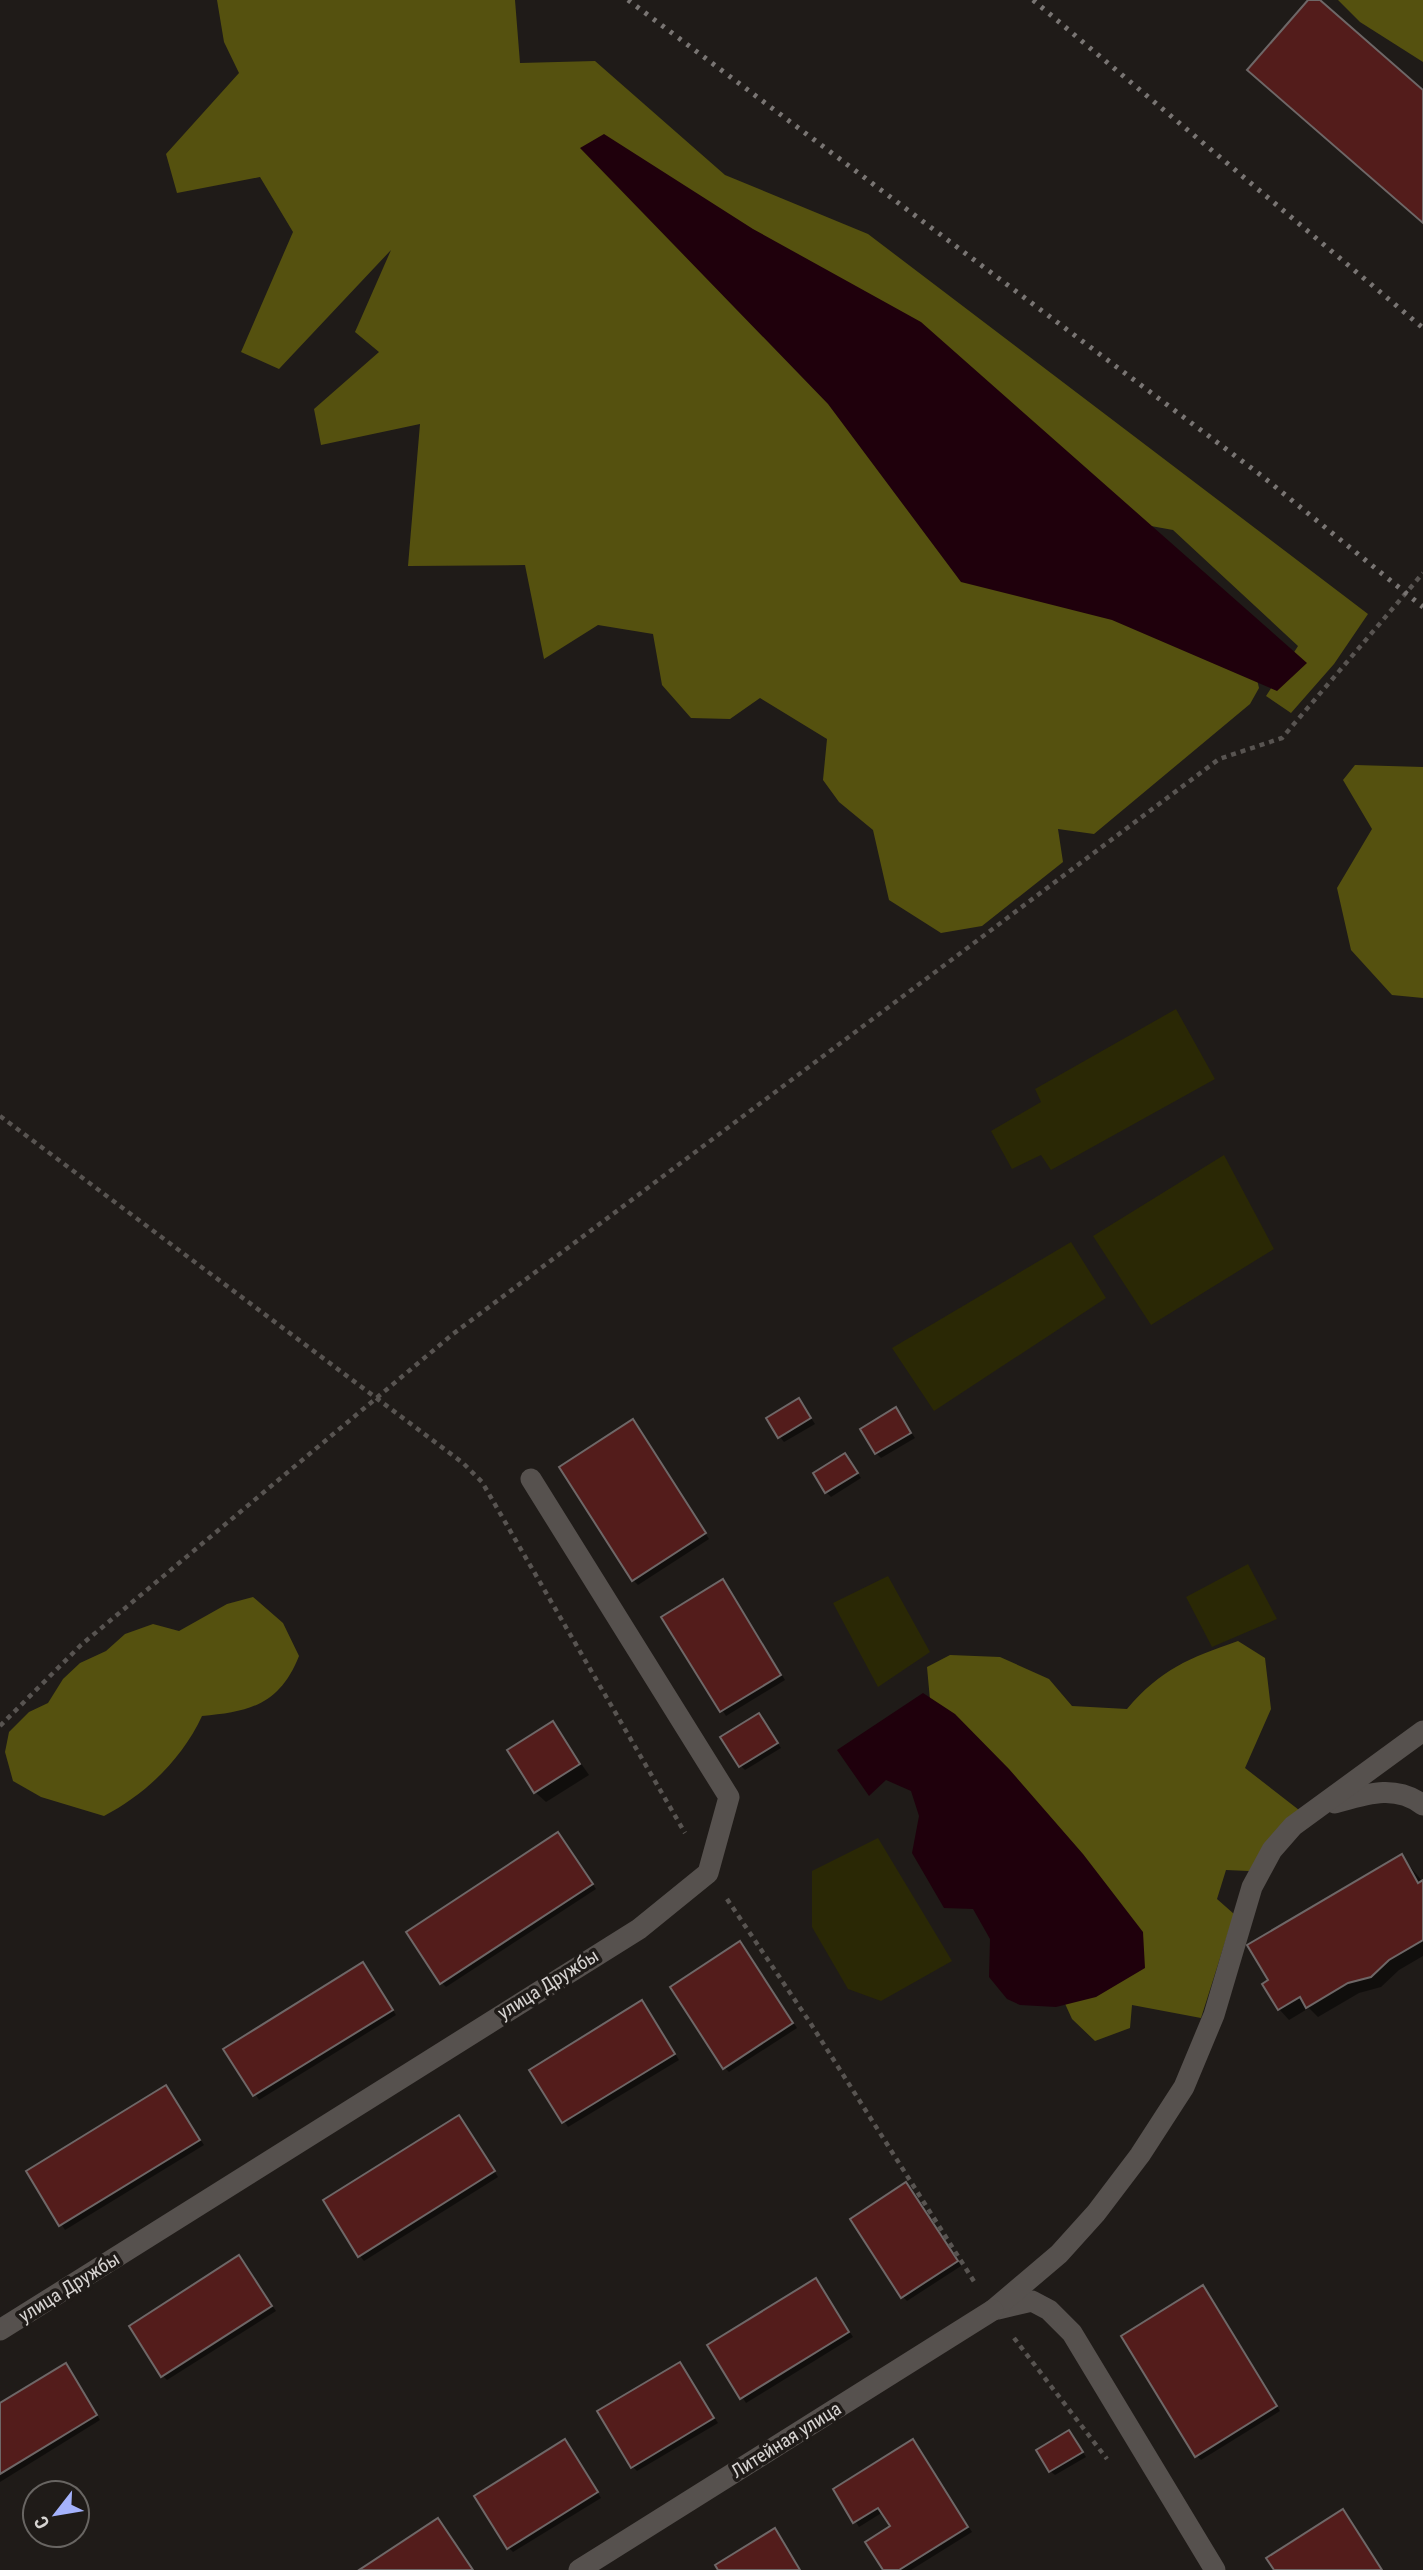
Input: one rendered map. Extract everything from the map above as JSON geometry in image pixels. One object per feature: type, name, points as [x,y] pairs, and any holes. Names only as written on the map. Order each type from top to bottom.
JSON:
[{"type":"street","points":[[531,1479],[729,1797],[708,1872]]},
{"type":"street","points":[[992,2310],[1059,2254],[1096,2213],[1177,2099],[1214,2015],[1252,1887],[1272,1850],[1293,1826],[1423,1731]]},
{"type":"street","points":[[1321,1807],[1370,1793],[1398,1791],[1423,1805]]},
{"type":"street","name":"улица Дружбы","points":[[0,2330],[639,1929],[708,1872]]},
{"type":"street","points":[[992,2310],[1032,2301],[1049,2310],[1072,2333],[1215,2570]]},
{"type":"street","name":"Литейная улица","points":[[579,2570],[992,2310]]},
{"type":"path","points":[[0,1727],[81,1645],[374,1397],[464,1326],[1219,760],[1282,738],[1423,573]]},
{"type":"path","points":[[0,1116],[469,1469],[488,1489],[708,1872],[809,2021],[992,2310],[1109,2462]]},
{"type":"shaded area","points":[[217,0],[515,0],[520,63],[595,61],[725,175],[868,234],[1368,614],[1334,664],[1291,713],[1266,696],[1298,646],[1173,530],[1085,514],[1255,671],[1259,688],[1250,704],[1094,834],[1058,829],[1063,862],[982,926],[941,933],[889,900],[873,830],[839,802],[823,780],[827,739],[760,698],[730,719],[691,718],[662,685],[653,634],[598,625],[544,659],[525,565],[408,566],[420,424],[321,445],[314,409],[379,352],[355,332],[391,250],[279,369],[241,352],[293,232],[260,177],[177,193],[166,154],[239,73],[224,42]]},
{"type":"shaded area","points":[[1338,0],[1423,0],[1423,62],[1360,22]]},
{"type":"shaded area","points":[[604,134],[753,229],[921,322],[1307,663],[1277,691],[1112,620],[961,582],[828,404],[580,148]]},
{"type":"shaded area","points":[[1355,765],[1423,767],[1423,998],[1392,995],[1351,950],[1337,888],[1372,829],[1343,780]]},
{"type":"shaded area","points":[[1176,1009],[1215,1079],[1051,1170],[1041,1155],[1012,1169],[991,1131],[1041,1102],[1035,1089]]},
{"type":"shaded area","points":[[1224,1155],[1274,1249],[1151,1325],[1093,1236]]},
{"type":"shaded area","points":[[1071,1242],[1106,1298],[934,1411],[892,1348]]},
{"type":"shaded area","points":[[1248,1564],[1277,1619],[1212,1647],[1186,1597]]},
{"type":"shaded area","points":[[888,1576],[930,1652],[878,1687],[833,1603]]},
{"type":"shaded area","points":[[253,1597],[283,1623],[299,1656],[283,1685],[273,1695],[249,1708],[202,1716],[184,1747],[161,1774],[134,1797],[104,1816],[41,1797],[13,1781],[5,1752],[9,1732],[29,1712],[48,1703],[63,1679],[80,1663],[106,1651],[125,1634],[153,1624],[179,1631],[227,1604]]},
{"type":"shaded area","points":[[1238,1641],[1265,1658],[1271,1709],[1245,1768],[1299,1810],[1249,1871],[1226,1870],[1217,1899],[1234,1914],[1201,2018],[1132,2005],[1130,2028],[1095,2041],[1072,2019],[931,1711],[927,1667],[950,1655],[1000,1657],[1049,1679],[1072,1706],[1127,1709],[1152,1684],[1177,1666]]},
{"type":"shaded area","points":[[923,1693],[955,1714],[1009,1769],[1083,1854],[1143,1932],[1145,1968],[1096,1997],[1056,2007],[1020,2005],[1007,1999],[989,1977],[990,1939],[973,1909],[944,1908],[912,1853],[919,1816],[911,1791],[886,1780],[869,1796],[837,1750]]},
{"type":"shaded area","points":[[878,1838],[952,1961],[881,2001],[848,1989],[812,1927],[812,1871]]},
{"type":"building","points":[[1308,0],[1320,0],[1423,90],[1423,223],[1247,70]]},
{"type":"building","points":[[799,1398],[811,1418],[778,1438],[766,1418]]},
{"type":"building","points":[[896,1407],[911,1433],[875,1454],[860,1429]]},
{"type":"building","points":[[633,1419],[706,1533],[632,1581],[559,1467]]},
{"type":"building","points":[[845,1453],[858,1473],[825,1493],[813,1473]]},
{"type":"building","points":[[723,1579],[781,1675],[720,1712],[661,1617]]},
{"type":"building","points":[[759,1713],[778,1743],[739,1767],[720,1737]]},
{"type":"building","points":[[553,1721],[580,1764],[534,1793],[507,1750]]},
{"type":"building","points":[[558,1832],[593,1884],[440,1984],[406,1932]]},
{"type":"building","points":[[1402,1854],[1418,1883],[1423,1880],[1423,1940],[1389,1960],[1371,1977],[1348,1983],[1306,2008],[1300,1997],[1278,2010],[1262,1984],[1268,1980],[1247,1945]]},
{"type":"building","points":[[740,1941],[793,2023],[723,2069],[670,1987]]},
{"type":"building","points":[[363,1962],[393,2010],[253,2096],[223,2049]]},
{"type":"building","points":[[642,2000],[675,2054],[562,2123],[529,2070]]},
{"type":"building","points":[[166,2085],[200,2140],[59,2226],[26,2171]]},
{"type":"building","points":[[459,2115],[495,2171],[358,2257],[323,2200]]},
{"type":"building","points":[[906,2182],[958,2261],[901,2298],[850,2219]]},
{"type":"building","points":[[239,2255],[272,2306],[161,2377],[129,2326]]},
{"type":"building","points":[[816,2278],[849,2332],[740,2399],[707,2345]]},
{"type":"building","points":[[1203,2285],[1277,2406],[1195,2457],[1121,2336]]},
{"type":"building","points":[[680,2362],[714,2418],[631,2468],[597,2411]]},
{"type":"building","points":[[66,2363],[97,2415],[0,2474],[0,2403]]},
{"type":"building","points":[[1069,2430],[1083,2452],[1049,2472],[1036,2450]]},
{"type":"building","points":[[565,2439],[598,2492],[507,2549],[474,2496]]},
{"type":"building","points":[[913,2439],[968,2527],[899,2570],[883,2570],[865,2542],[890,2526],[878,2508],[853,2523],[833,2489]]},
{"type":"building","points":[[1343,2509],[1382,2570],[1274,2570],[1266,2558]]},
{"type":"building","points":[[438,2518],[473,2570],[359,2570]]},
{"type":"building","points":[[775,2528],[800,2570],[718,2570],[715,2565]]},
{"type":"railway","points":[[628,0],[1262,476],[1423,607]]},
{"type":"railway","points":[[1033,0],[1423,328]]}]
